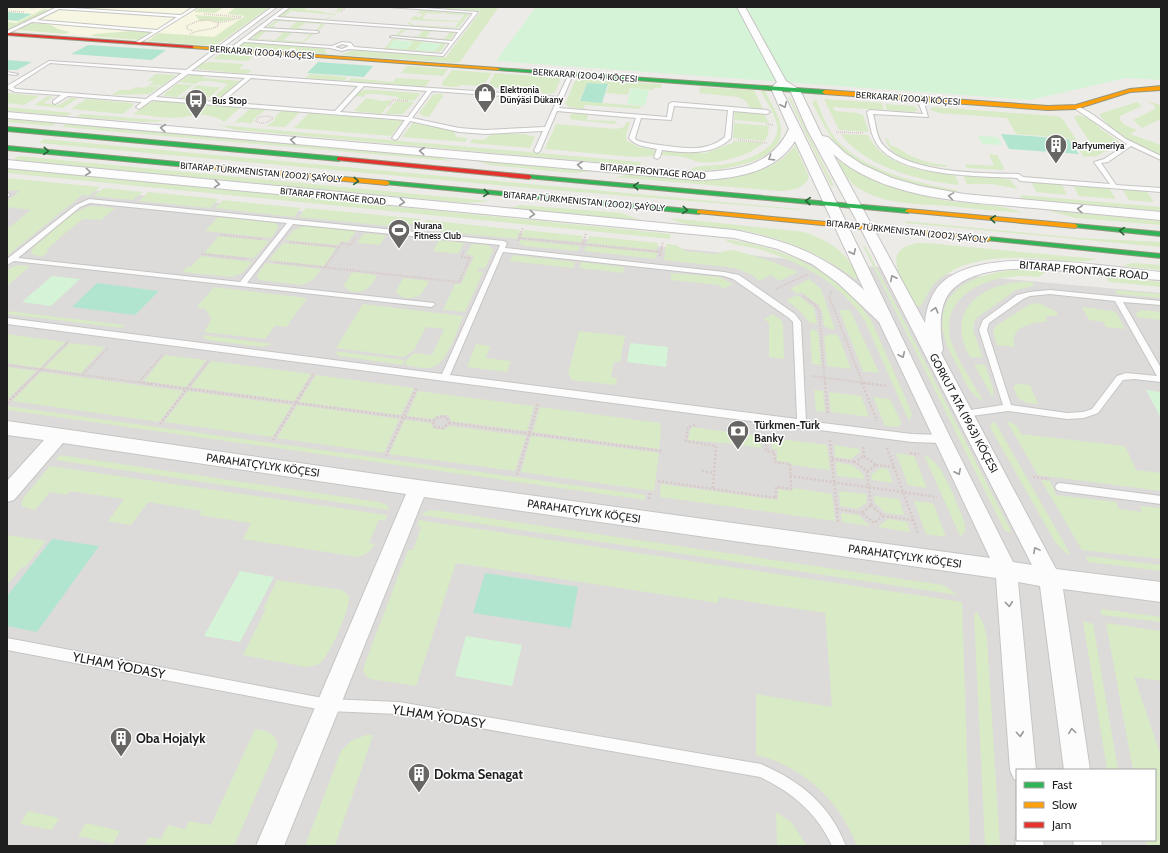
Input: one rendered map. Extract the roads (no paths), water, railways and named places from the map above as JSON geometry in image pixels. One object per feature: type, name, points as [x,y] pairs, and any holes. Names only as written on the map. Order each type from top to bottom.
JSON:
[{"type":"main road","name":"BERKARAR (2004) KÖÇESI","points":[[7,33],[571,74],[779,85]]},
{"type":"main road","name":"BERKARAR (2004) KÖÇESI","points":[[795,90],[1048,108],[1076,107],[1130,91],[1161,88]]},
{"type":"main road","name":"BITARAP TÜRKMENISTAN (2002) ŞAÝOLY","points":[[7,129],[1161,234]]},
{"type":"main road","name":"BITARAP TÜRKMENISTAN (2002) ŞAÝOLY","points":[[7,148],[840,224],[1161,256]]},
{"type":"street","points":[[741,7],[779,85],[795,128],[830,203],[1006,570],[1023,769]]},
{"type":"street","points":[[779,85],[795,90]]},
{"type":"street","name":"GORKUT ATA (1963) KÖÇESI","points":[[795,90],[813,129],[867,227],[1050,578],[1078,769]]},
{"type":"street","name":"BITARAP FRONTAGE ROAD","points":[[7,115],[692,175],[716,175],[754,167],[774,157],[785,147],[795,128]]},
{"type":"street","points":[[813,129],[848,161],[882,177],[918,189],[950,196],[1012,203],[1161,216]]},
{"type":"street","name":"BITARAP FRONTAGE ROAD","points":[[445,153],[495,173]]},
{"type":"street","name":"BITARAP FRONTAGE ROAD","points":[[7,164],[734,234],[763,240],[790,249],[818,262],[856,291],[885,319]]},
{"type":"street","points":[[577,181],[618,168]]},
{"type":"street","points":[[470,209],[524,196]]},
{"type":"street","points":[[1012,203],[1074,227]]},
{"type":"street","name":"BITARAP FRONTAGE ROAD","points":[[627,205],[659,226]]},
{"type":"street","points":[[1096,270],[1123,252]]},
{"type":"street","name":"BITARAP FRONTAGE ROAD","points":[[937,362],[932,330],[934,309],[938,298],[943,291],[959,278],[981,269],[1006,264],[1038,264],[1161,276]]},
{"type":"street","name":"PARAHATÇYLYK KÖÇESI","points":[[7,428],[418,488],[1006,570],[1050,578],[1161,592]]},
{"type":"street","points":[[7,494],[59,436]]},
{"type":"street","points":[[270,846],[418,488]]},
{"type":"lane","points":[[7,33],[59,7],[182,16]]},
{"type":"lane","points":[[138,43],[196,7]]},
{"type":"lane","points":[[139,107],[275,7]]},
{"type":"lane","points":[[231,50],[288,7]]},
{"type":"lane","points":[[243,41],[332,47],[333,49],[338,50],[350,48],[443,55],[476,12],[391,7]]},
{"type":"lane","points":[[273,18],[462,31]]},
{"type":"lane","points":[[31,21],[158,31]]},
{"type":"lane","points":[[259,29],[317,32]]},
{"type":"lane","points":[[392,38],[453,42]]},
{"type":"lane","points":[[332,47],[338,44],[346,43],[352,45],[350,48]]},
{"type":"lane","points":[[331,57],[338,50]]},
{"type":"lane","points":[[546,129],[485,132],[459,130],[409,119],[15,90],[9,87],[49,62],[560,99]]},
{"type":"lane","points":[[7,73],[16,74]]},
{"type":"lane","points":[[536,151],[571,74]]},
{"type":"lane","points":[[217,104],[249,77]]},
{"type":"lane","points":[[336,113],[362,85]]},
{"type":"lane","points":[[395,138],[430,90]]},
{"type":"lane","points":[[55,102],[67,94]]},
{"type":"lane","points":[[920,99],[926,116],[870,112],[876,134],[882,147],[890,154],[911,164],[929,169],[1019,176],[1020,179],[1161,190]]},
{"type":"lane","points":[[555,109],[669,119],[672,104],[767,112]]},
{"type":"lane","points":[[1076,107],[1092,116],[1112,132],[1131,144],[1161,158]]},
{"type":"lane","points":[[639,116],[632,138],[634,141],[641,144],[660,147],[702,150],[723,142],[728,138],[730,109]]},
{"type":"lane","points":[[1114,186],[1097,162],[1106,161],[1131,144]]},
{"type":"lane","points":[[658,157],[660,147]]},
{"type":"lane","points":[[10,261],[78,206],[89,201],[504,243],[444,378]]},
{"type":"lane","points":[[242,284],[292,221]]},
{"type":"lane","points":[[501,250],[731,275],[740,279],[792,316],[797,322],[802,424]]},
{"type":"lane","points":[[10,261],[242,284],[431,305]]},
{"type":"lane","points":[[1008,408],[983,333],[983,327],[986,322],[1020,297],[1029,294],[1050,292],[1161,303]]},
{"type":"lane","points":[[1118,299],[1161,375]]},
{"type":"lane","points":[[7,322],[912,438],[942,439]]},
{"type":"lane","points":[[964,414],[1008,408],[1067,416],[1084,415],[1095,411],[1120,378],[1126,376],[1161,379]]},
{"type":"lane","points":[[1060,487],[1161,500]]},
{"type":"lane","name":"YLHAM ÝODASY","points":[[7,644],[328,705],[400,708],[761,772],[783,781],[804,796],[828,824],[839,846]]},
{"type":"place","name":"Elektronia Dünýäsi Dükany","points":[[485,114]]},
{"type":"place","name":"Bus Stop","points":[[196,120]]},
{"type":"place","name":"Parfyumeriya","points":[[1056,164]]},
{"type":"place","name":"Nurana Fitness Club","points":[[399,250]]},
{"type":"place","name":"Türkmen-Türk Banky","points":[[738,450]]},
{"type":"place","name":"Oba Hojalyk","points":[[121,758]]},
{"type":"place","name":"Dokma Senagat","points":[[419,794]]}]
